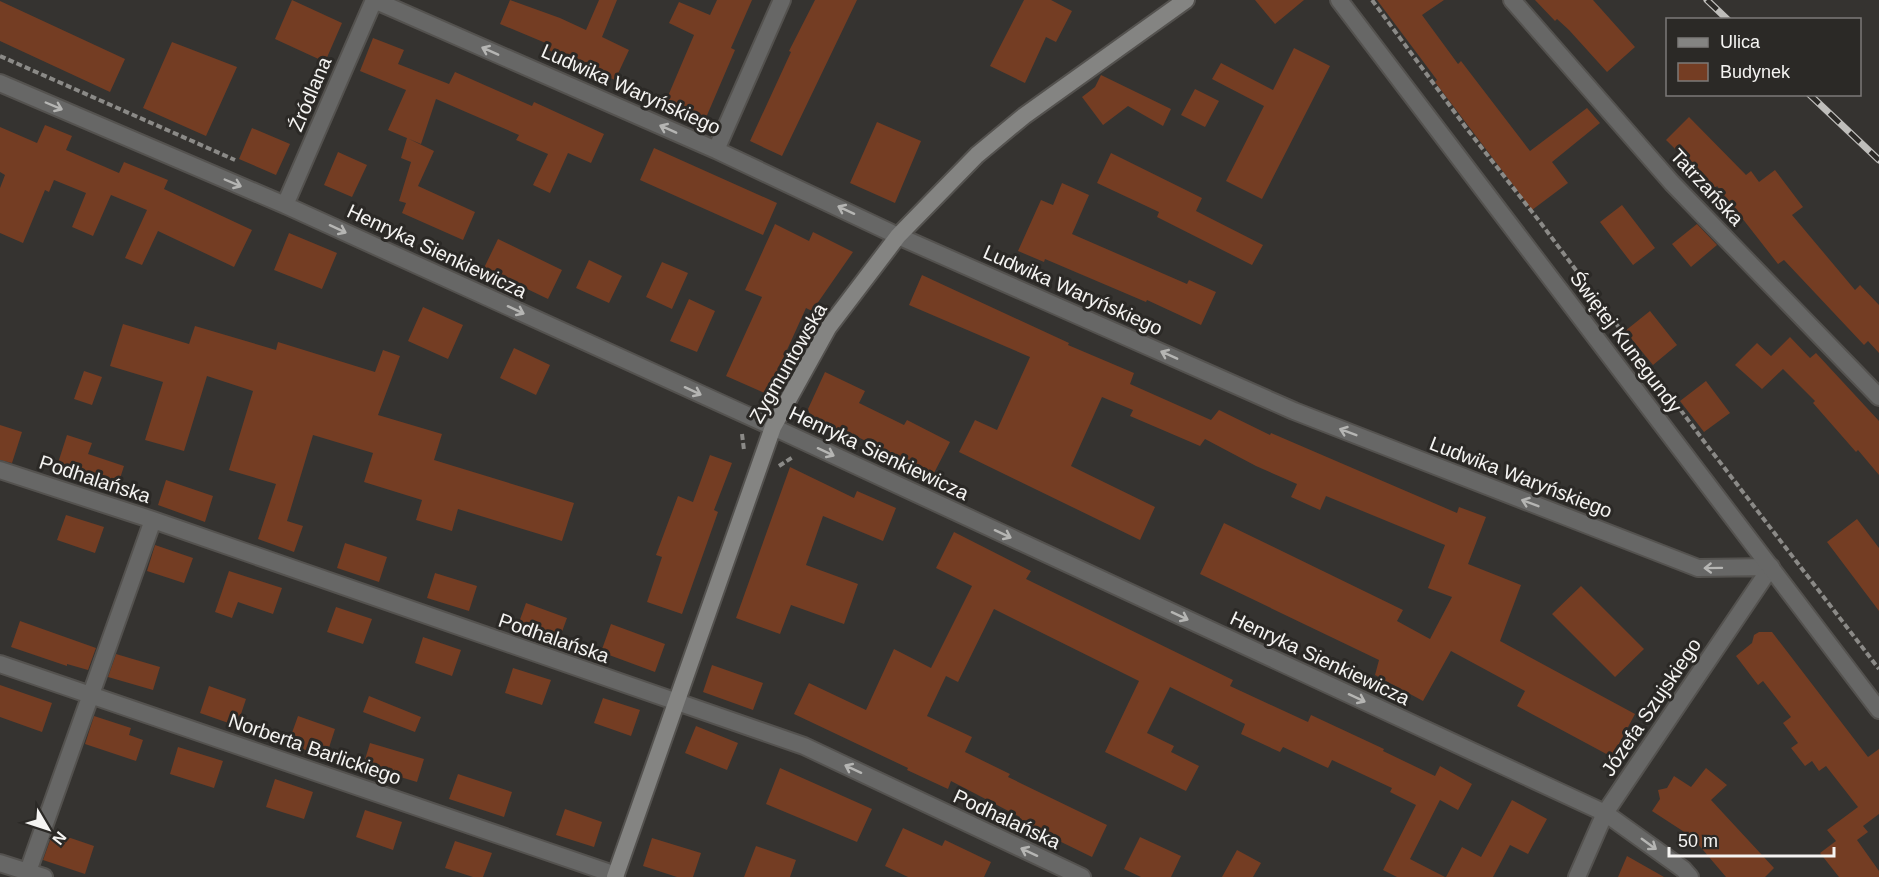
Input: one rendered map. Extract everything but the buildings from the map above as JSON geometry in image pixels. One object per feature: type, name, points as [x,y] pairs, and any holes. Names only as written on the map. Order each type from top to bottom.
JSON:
[{"type":"main road","name":"Zygmuntowska","points":[[616,876],[773,427],[828,328],[898,236],[977,155],[1024,116],[1186,0]]},
{"type":"street","name":"Ludwika Waryńskiego","points":[[374,0],[716,150],[898,236],[1294,411],[1698,568],[1771,567]]},
{"type":"street","name":"Źródlana","points":[[285,205],[374,0]]},
{"type":"street","points":[[716,150],[782,0]]},
{"type":"street","name":"Świętej Kunegundy","points":[[1339,0],[1879,710]]},
{"type":"street","name":"Tatrzańska","points":[[1512,0],[1672,183],[1879,397]]},
{"type":"street","name":"Henryka Sienkiewicza","points":[[0,83],[285,205],[773,427],[1605,813],[1683,869],[1690,877]]},
{"type":"street","name":"Podhalańska","points":[[0,470],[153,520],[677,704],[804,746],[1082,877]]},
{"type":"street","points":[[0,863],[32,875],[91,694],[153,520]]},
{"type":"street","name":"Józefa Szujskiego","points":[[1577,877],[1605,813],[1771,567]]},
{"type":"street","name":"Norberta Barlickiego","points":[[0,664],[616,876]]},
{"type":"path","points":[[1372,0],[1692,426],[1879,669]]},
{"type":"path","points":[[0,56],[241,163]]},
{"type":"path","points":[[740,412],[732,427],[742,433],[745,449],[742,457],[777,467],[791,457],[803,459],[809,444]]},
{"type":"railway","points":[[1707,0],[1726,18]]},
{"type":"railway","points":[[1811,96],[1879,160]]}]
